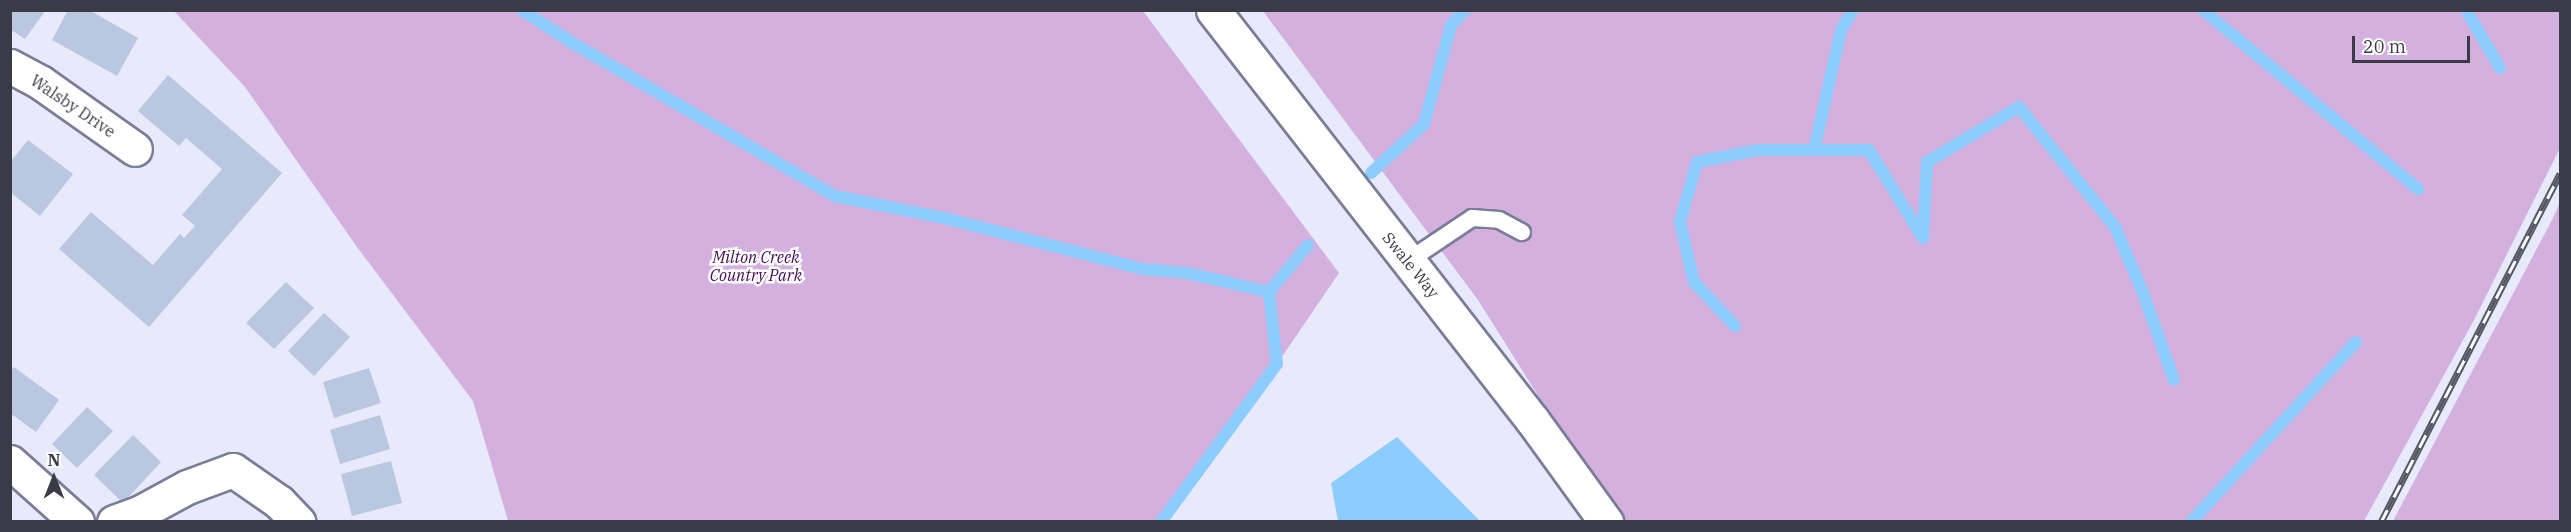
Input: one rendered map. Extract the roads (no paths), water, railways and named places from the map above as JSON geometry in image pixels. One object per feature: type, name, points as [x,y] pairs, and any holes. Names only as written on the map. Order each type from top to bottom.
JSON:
[{"type":"main road","name":"Swale Way","points":[[1214,10],[1526,413],[1606,522]]},
{"type":"main road","name":"Walsby Drive","points":[[10,66],[40,82],[135,149]]},
{"type":"main road","points":[[10,462],[77,522]]},
{"type":"main road","points":[[114,522],[139,513],[187,487],[233,470],[279,502],[298,522]]},
{"type":"lane","points":[[1408,261],[1472,218],[1499,220],[1522,232]]},
{"type":"water","points":[[1397,437],[1480,521],[1338,521],[1331,483]]},
{"type":"waterway","points":[[522,10],[571,42],[835,196],[948,219],[1143,269],[1187,273],[1269,292]]},
{"type":"waterway","points":[[1371,173],[1424,124],[1451,25],[1465,10]]},
{"type":"waterway","points":[[1814,150],[1841,30],[1853,10]]},
{"type":"waterway","points":[[2203,10],[2418,189]]},
{"type":"waterway","points":[[2466,10],[2500,68]]},
{"type":"waterway","points":[[1735,326],[1694,282],[1680,222],[1697,162],[1759,150],[1869,150],[1923,238],[1927,162],[2019,107],[2115,227],[2143,293],[2174,380]]},
{"type":"waterway","points":[[1161,522],[1277,364],[1269,292],[1308,245]]},
{"type":"waterway","points":[[2191,522],[2356,342]]},
{"type":"railway","points":[[2381,522],[2560,173]]},
{"type":"park label","name":"Milton Creek Country Park","points":[[756,266]]}]
